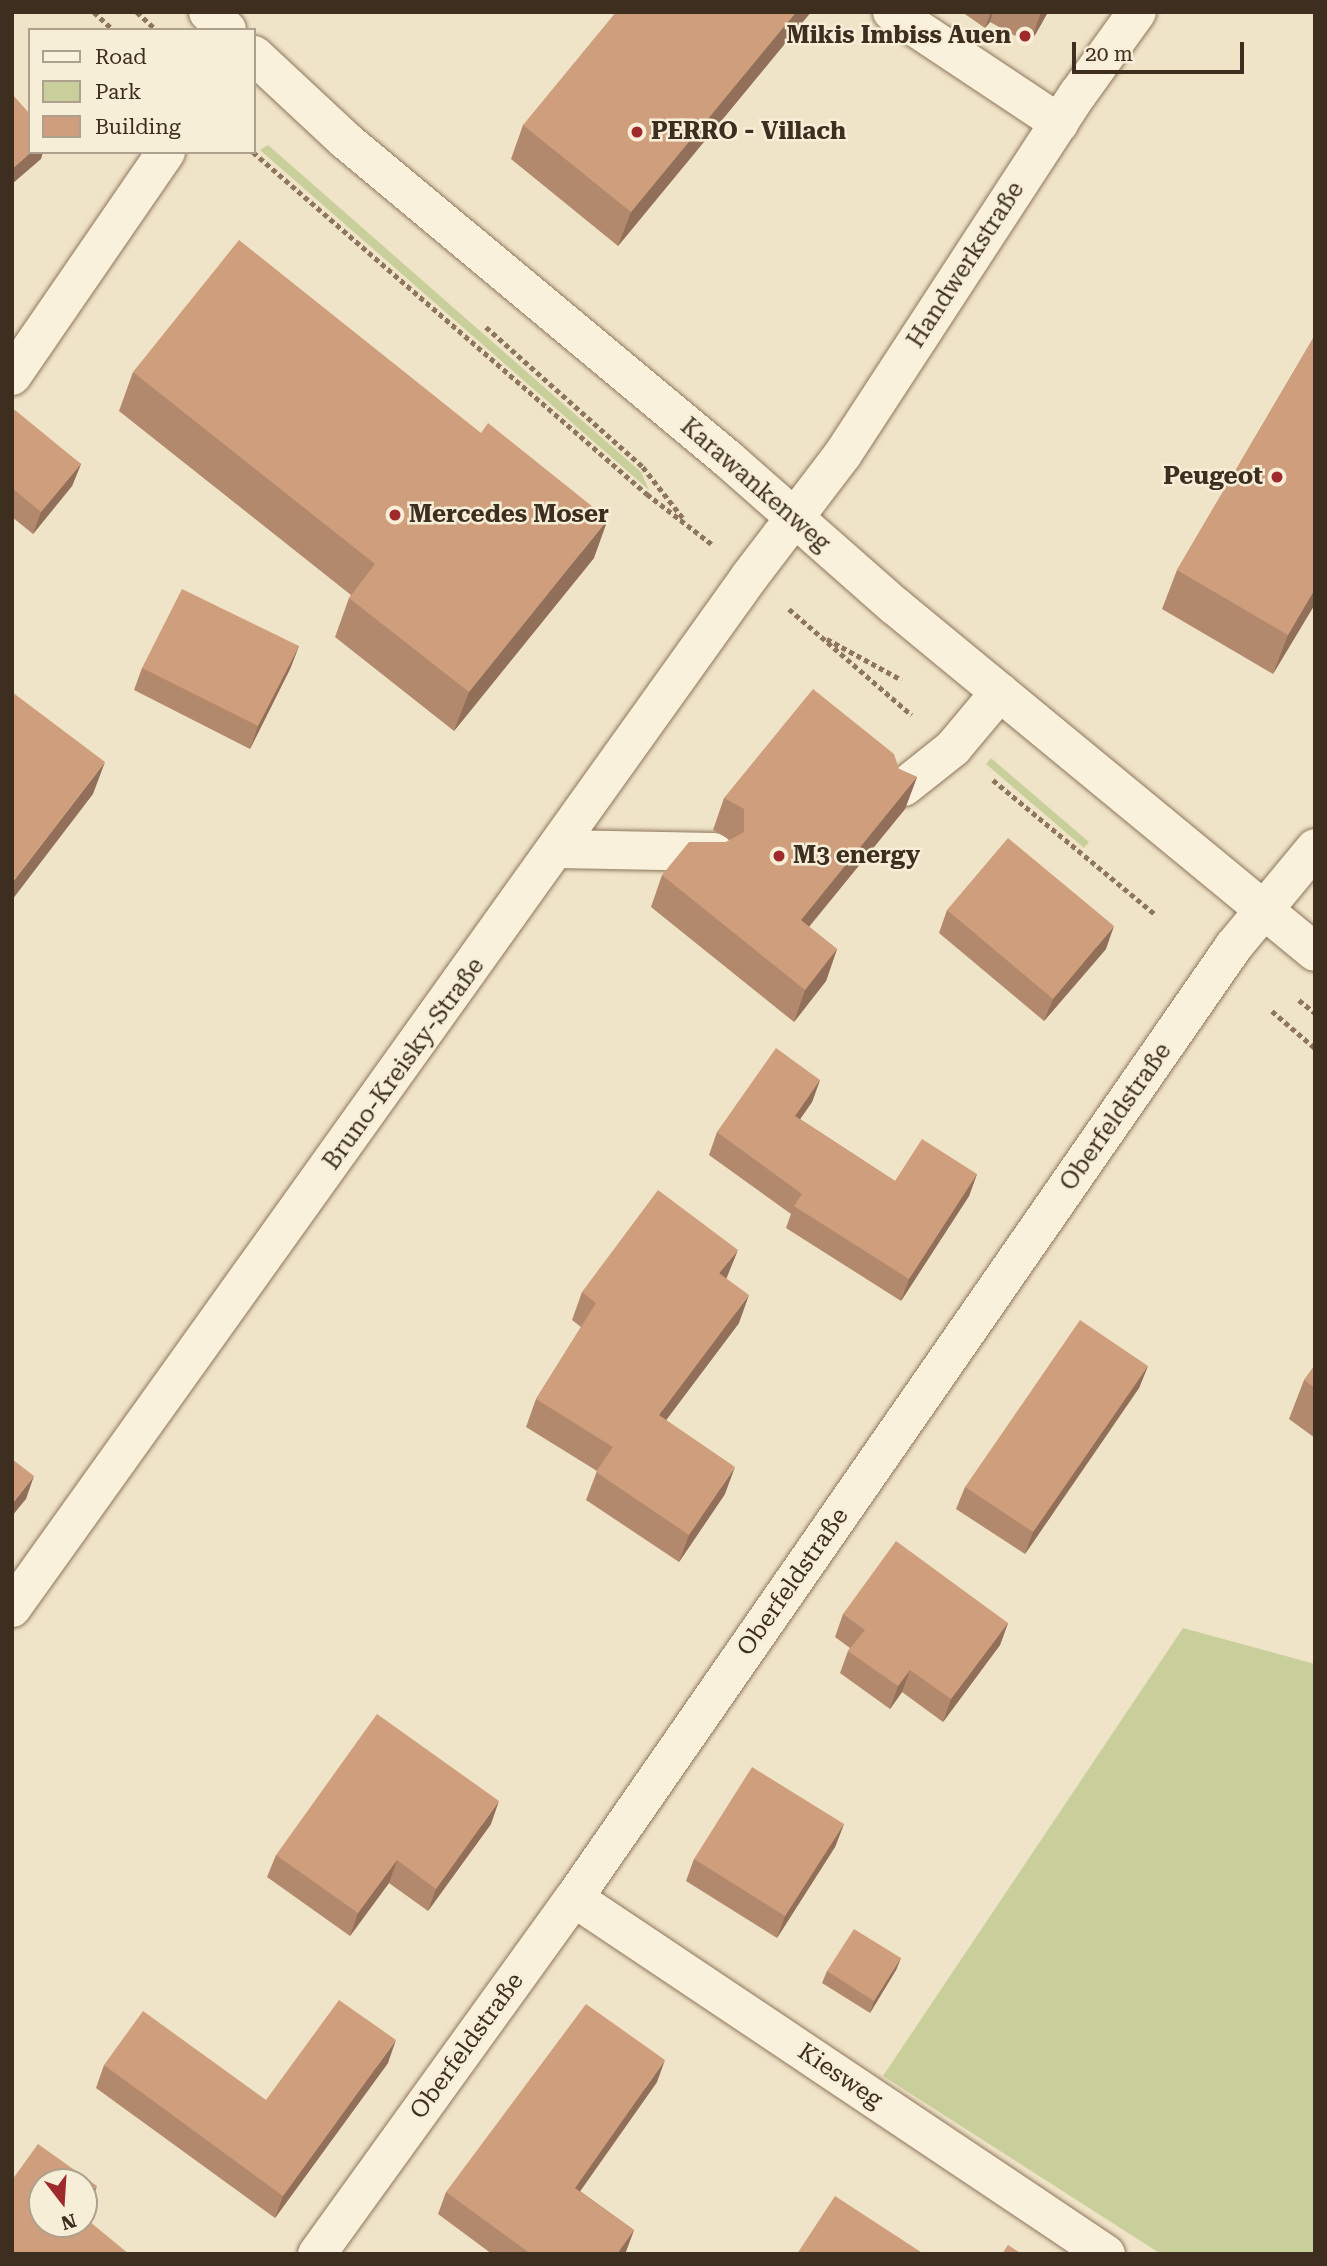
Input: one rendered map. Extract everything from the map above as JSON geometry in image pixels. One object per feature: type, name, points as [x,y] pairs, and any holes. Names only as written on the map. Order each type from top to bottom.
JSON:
[{"type":"street","points":[[208,12],[225,28]]},
{"type":"street","points":[[892,12],[1059,123]]},
{"type":"street","name":"Handwerkstraße","points":[[793,517],[843,454],[1059,123],[1137,12]]},
{"type":"street","name":"Karawankenweg","points":[[256,57],[345,140],[1000,692],[1315,952]]},
{"type":"street","points":[[12,376],[165,154]]},
{"type":"street","name":"Bruno-Kreisky-Straße","points":[[12,1608],[559,849],[793,517]]},
{"type":"street","points":[[904,787],[953,748],[1000,692]]},
{"type":"street","points":[[1263,907],[1315,848]]},
{"type":"street","points":[[559,849],[714,852]]},
{"type":"street","name":"Oberfeldstraße","points":[[317,2254],[574,1898],[1263,907]]},
{"type":"street","name":"Kiesweg","points":[[574,1898],[1107,2254]]},
{"type":"path","points":[[94,12],[111,28]]},
{"type":"path","points":[[137,12],[154,28]]},
{"type":"path","points":[[255,154],[647,494],[688,524],[643,467],[479,321]]},
{"type":"path","points":[[820,636],[906,682]]},
{"type":"path","points":[[1303,1003],[1315,1013]]},
{"type":"path","points":[[1272,1011],[1315,1048]]},
{"type":"green space","points":[[268,145],[641,472],[649,490],[260,150]]},
{"type":"green space","points":[[991,758],[1089,842],[1084,848],[986,764]]},
{"type":"green space","points":[[1183,1628],[1315,1664],[1315,2254],[1161,2254],[883,2076]]},
{"type":"building","points":[[616,12],[796,12],[631,212],[523,125]]},
{"type":"building","points":[[12,94],[28,112],[29,154],[12,169]]},
{"type":"building","name":"Mercedes Moser","points":[[239,240],[481,433],[488,423],[608,519],[469,692],[349,598],[375,564],[133,372]]},
{"type":"building","name":"Peugeot","points":[[1315,335],[1315,589],[1288,635],[1177,570]]},
{"type":"building","points":[[15,410],[81,464],[41,512],[12,488],[12,412]]},
{"type":"building","points":[[182,589],[299,646],[258,726],[142,668]]},
{"type":"building","name":"M3 energy","points":[[813,689],[894,754],[899,769],[917,777],[801,920],[837,949],[805,990],[662,875],[689,842],[726,842],[744,832],[744,809],[724,798]]},
{"type":"building","points":[[12,692],[105,762],[12,883]]},
{"type":"building","points":[[1008,838],[1114,926],[1053,999],[947,910]]},
{"type":"building","points":[[776,1048],[820,1080],[795,1116],[895,1181],[922,1139],[977,1174],[909,1279],[794,1206],[802,1194],[717,1132]]},
{"type":"building","points":[[658,1190],[738,1250],[719,1273],[749,1295],[659,1415],[735,1467],[689,1535],[596,1472],[613,1447],[536,1399],[596,1303],[582,1292]]},
{"type":"building","points":[[1080,1320],[1148,1366],[1033,1532],[965,1487]]},
{"type":"building","points":[[1315,1365],[1315,1388],[1304,1380]]},
{"type":"building","points":[[12,1459],[34,1476],[12,1504]]},
{"type":"building","points":[[896,1541],[1008,1623],[951,1699],[910,1670],[898,1686],[848,1651],[865,1630],[843,1614]]},
{"type":"building","points":[[377,1714],[499,1801],[436,1889],[397,1860],[358,1913],[276,1855]]},
{"type":"building","points":[[752,1767],[844,1824],[785,1916],[694,1859]]},
{"type":"building","points":[[854,1929],[901,1958],[874,2001],[827,1971]]},
{"type":"building","points":[[339,2000],[396,2040],[283,2196],[104,2065],[143,2011],[266,2100]]},
{"type":"building","points":[[586,2004],[665,2060],[575,2188],[634,2230],[617,2254],[531,2254],[446,2192]]},
{"type":"building","points":[[38,2144],[72,2168],[28,2168],[28,2238],[98,2238],[98,2229],[129,2254],[12,2254],[12,2180]]},
{"type":"building","points":[[835,2196],[924,2254],[797,2254]]},
{"type":"building","points":[[1008,2245],[1022,2254],[1002,2254]]},
{"type":"place","name":"Mikis Imbiss Auen","points":[[1025,36]]},
{"type":"place","name":"PERRO - Villach","points":[[637,132]]},
{"type":"place","name":"Peugeot","points":[[1277,477]]},
{"type":"place","name":"Mercedes Moser","points":[[395,515]]},
{"type":"place","name":"M3 energy","points":[[779,856]]}]
